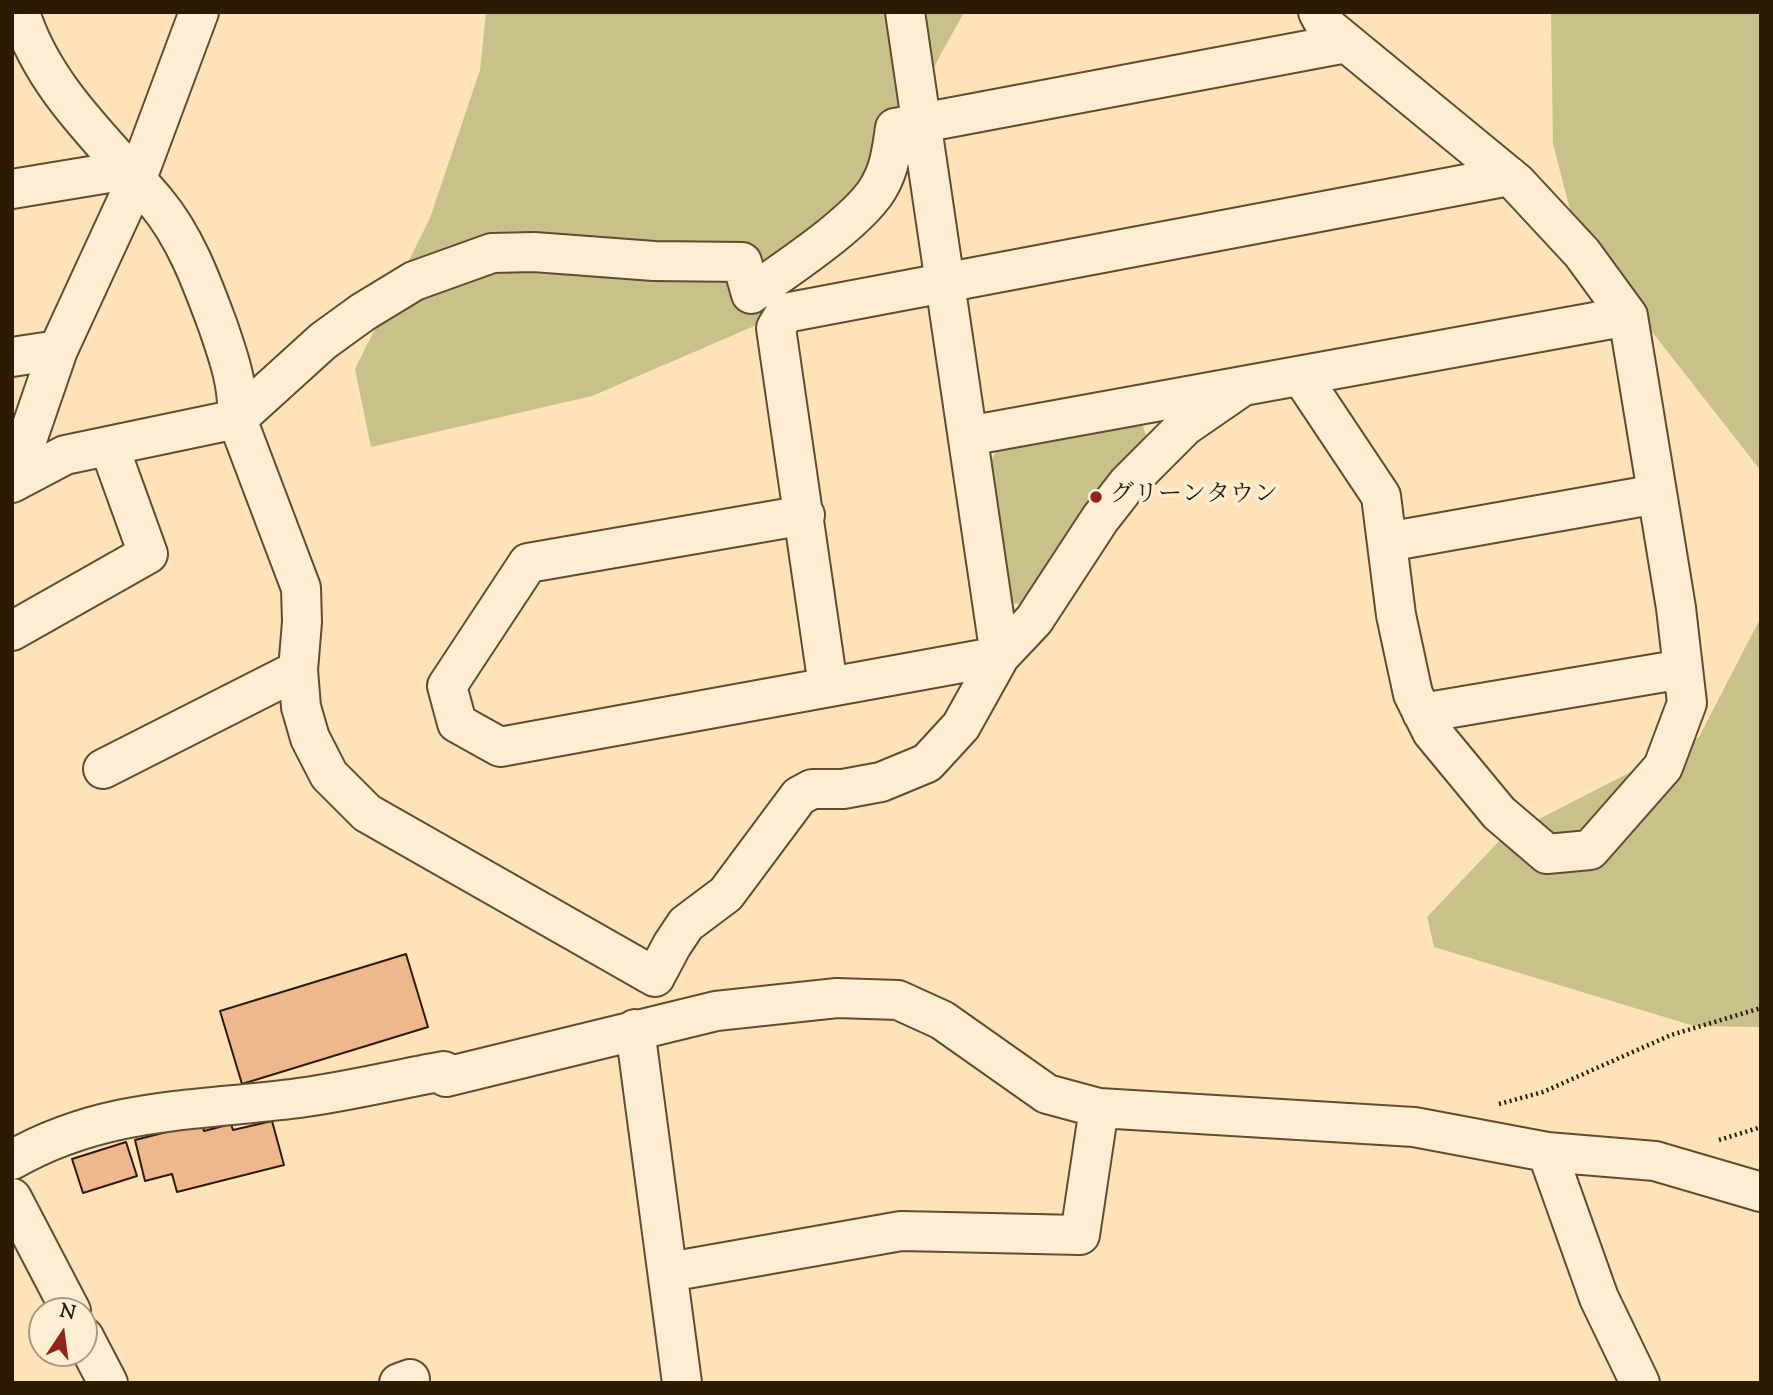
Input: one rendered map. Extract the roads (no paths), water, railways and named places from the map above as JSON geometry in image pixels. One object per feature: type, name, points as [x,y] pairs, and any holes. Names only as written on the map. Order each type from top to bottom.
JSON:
[{"type":"street","points":[[20,12],[28,39],[56,86],[157,204],[185,246],[206,293],[230,361],[238,394],[237,419],[301,587],[302,622],[298,670],[301,707],[310,738],[329,775],[368,813],[716,1011]]},
{"type":"street","points":[[20,477],[26,446],[58,350],[199,12]]},
{"type":"street","points":[[905,12],[1000,656]]},
{"type":"street","points":[[1301,376],[1381,496],[1396,615],[1413,694],[1432,732],[1467,778],[1499,813],[1546,854],[1590,850],[1663,767],[1687,704],[1628,316],[1582,253],[1509,176],[1325,25],[1318,12]]},
{"type":"street","points":[[20,477],[65,455],[237,419],[323,341],[363,312],[414,281],[492,253],[534,252],[654,261],[742,262],[751,294],[855,215],[879,188],[890,163],[895,128],[1346,43]]},
{"type":"street","points":[[12,189],[131,176]]},
{"type":"street","points":[[828,686],[776,328],[785,313],[1509,176]]},
{"type":"street","points":[[968,436],[1628,316]]},
{"type":"street","points":[[12,357],[58,350]]},
{"type":"street","points":[[655,977],[671,944],[687,925],[726,894],[799,796],[812,789],[843,789],[881,782],[927,763],[961,726],[1000,656],[1034,620],[1100,519],[1128,483],[1185,426],[1243,386]]},
{"type":"street","points":[[12,631],[148,554],[109,446]]},
{"type":"street","points":[[1387,542],[1657,494]]},
{"type":"street","points":[[804,515],[527,563],[447,686],[457,723],[500,747],[1000,656]]},
{"type":"street","points":[[1422,713],[1683,669]]},
{"type":"street","points":[[103,769],[298,670]]},
{"type":"street","points":[[12,1160],[36,1147],[124,1117],[173,1109],[293,1099],[444,1071],[446,1076],[716,1011],[837,998],[898,1000],[942,1020],[1047,1094],[1100,1108],[1414,1127],[1547,1152],[1655,1161],[1761,1192]]},
{"type":"street","points":[[635,1029],[682,1383]]},
{"type":"street","points":[[669,1272],[901,1231],[1080,1235],[1100,1108]]},
{"type":"street","points":[[1547,1152],[1599,1298],[1640,1383]]},
{"type":"street","points":[[12,1198],[64,1297]]},
{"type":"street","points":[[98,1364],[108,1383]]},
{"type":"place","name":"グリーンタウン","points":[[1096,497]]}]
